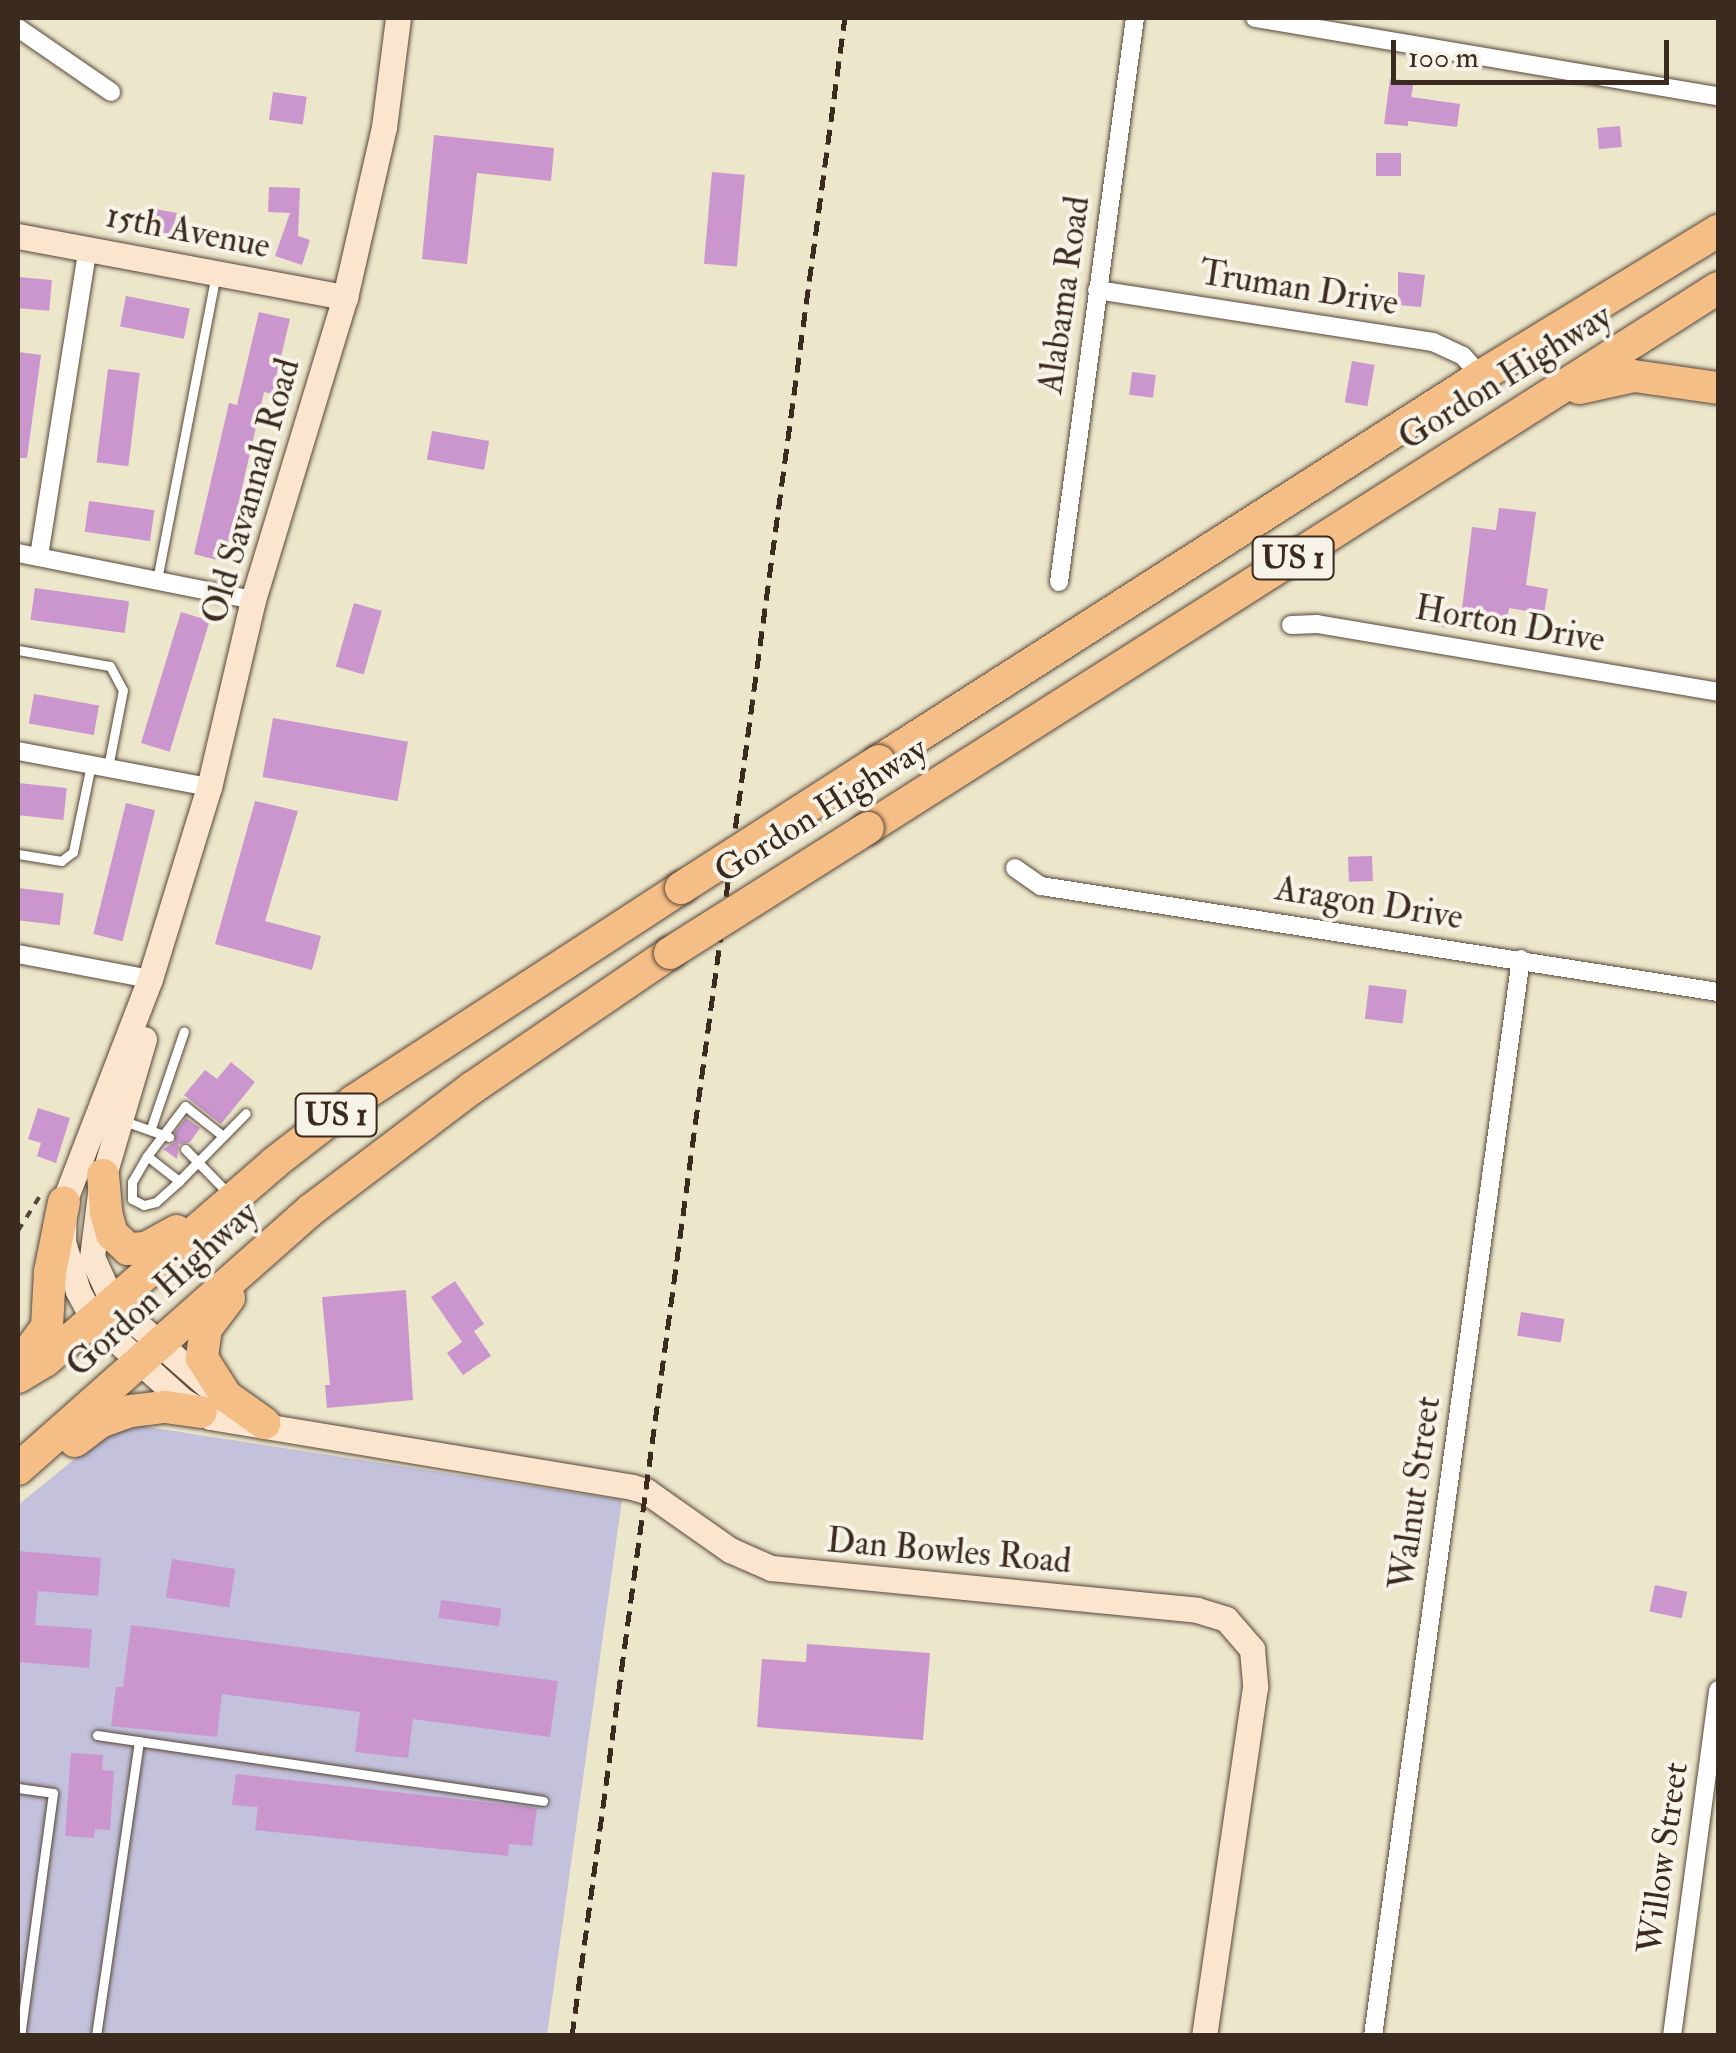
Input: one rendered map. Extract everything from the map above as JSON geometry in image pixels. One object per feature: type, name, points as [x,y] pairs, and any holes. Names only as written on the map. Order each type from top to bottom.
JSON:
[{"type":"highway","name":"Gordon Highway","points":[[18,1377],[103,1311],[233,1198],[382,1082],[1480,376],[1718,231]]},
{"type":"highway","name":"Gordon Highway","points":[[18,1469],[288,1230],[472,1088],[670,953],[1718,288]]},
{"type":"highway","points":[[1555,392],[1634,376],[1718,388]]},
{"type":"highway","points":[[104,1175],[112,1234],[128,1249],[146,1248],[233,1198]]},
{"type":"highway","points":[[18,1366],[47,1327],[50,1272],[64,1202]]},
{"type":"highway","points":[[264,1423],[214,1382],[202,1358],[201,1342],[215,1314],[288,1230]]},
{"type":"highway","points":[[18,1489],[100,1422],[145,1408],[201,1412]]},
{"type":"street","name":"Old Savannah Road","points":[[150,1352],[103,1311],[67,1262],[64,1202],[150,979],[208,787],[253,600],[346,296],[384,127],[398,18]]},
{"type":"street","name":"Alabama Road","points":[[1059,582],[1135,18]]},
{"type":"street","points":[[1255,18],[1718,96]]},
{"type":"street","points":[[18,28],[111,92]]},
{"type":"street","name":"15th Avenue","points":[[18,236],[346,296]]},
{"type":"street","points":[[39,556],[88,247]]},
{"type":"street","name":"Truman Drive","points":[[1096,290],[1433,342],[1463,356],[1480,376]]},
{"type":"street","points":[[18,552],[253,600]]},
{"type":"street","name":"Horton Drive","points":[[1291,625],[1317,624],[1718,692]]},
{"type":"street","points":[[18,750],[208,787]]},
{"type":"street","name":"Aragon Drive","points":[[1015,868],[1041,886],[1718,992]]},
{"type":"street","points":[[18,954],[150,979]]},
{"type":"street","name":"Walnut Street","points":[[1373,2036],[1520,959]]},
{"type":"street","name":"Old Savannah Road","points":[[103,1311],[92,1257],[92,1234],[118,1120],[151,1018],[150,979]]},
{"type":"street","name":"Dan Bowles Road","points":[[150,1352],[201,1412],[236,1422],[264,1423],[632,1486],[646,1490],[730,1550],[771,1568],[1197,1610],[1226,1619],[1252,1648],[1255,1686],[1204,2036]]},
{"type":"street","name":"Dan Bowles Road","points":[[150,1352],[264,1423]]},
{"type":"street","name":"Willow Street","points":[[1672,2036],[1718,1690]]},
{"type":"lane","points":[[157,580],[217,272]]},
{"type":"lane","points":[[18,650],[110,666],[123,690],[73,852],[60,862],[18,854]]},
{"type":"lane","points":[[151,1128],[184,1031]]},
{"type":"lane","points":[[223,1136],[185,1106],[132,1182],[132,1199],[144,1205],[156,1202],[178,1182],[246,1113]]},
{"type":"lane","points":[[118,1120],[166,1135]]},
{"type":"lane","points":[[185,1149],[233,1198]]},
{"type":"lane","points":[[147,1156],[178,1182]]},
{"type":"lane","points":[[97,1735],[543,1802]]},
{"type":"lane","points":[[96,2036],[139,1741]]},
{"type":"lane","points":[[18,1788],[53,1793],[20,2036]]},
{"type":"shaded area","points":[[141,1426],[622,1500],[547,2035],[18,2036],[18,1505],[103,1436]]},
{"type":"building","points":[[1390,79],[1414,81],[1411,97],[1460,104],[1457,127],[1408,121],[1408,126],[1384,124]]},
{"type":"building","points":[[273,92],[307,97],[303,124],[269,120]]},
{"type":"building","points":[[1620,126],[1622,147],[1599,149],[1597,128]]},
{"type":"building","points":[[434,135],[554,148],[551,181],[477,173],[467,264],[422,259]]},
{"type":"building","points":[[1376,153],[1401,153],[1401,176],[1376,176]]},
{"type":"building","points":[[712,172],[745,175],[737,267],[704,264]]},
{"type":"building","points":[[269,187],[300,188],[298,236],[310,240],[302,265],[275,256],[290,213],[268,212]]},
{"type":"building","points":[[156,209],[177,213],[172,235],[152,231]]},
{"type":"building","points":[[1398,272],[1425,275],[1421,307],[1398,305]]},
{"type":"building","points":[[18,277],[52,280],[49,311],[18,308]]},
{"type":"building","points":[[126,296],[190,308],[184,339],[120,326]]},
{"type":"building","points":[[259,312],[290,319],[272,394],[264,392],[225,562],[194,554],[229,403],[237,405]]},
{"type":"building","points":[[18,352],[41,355],[27,458],[18,458]]},
{"type":"building","points":[[1352,361],[1375,365],[1367,406],[1345,402]]},
{"type":"building","points":[[108,369],[140,373],[128,466],[97,462]]},
{"type":"building","points":[[1132,372],[1156,375],[1153,398],[1129,395]]},
{"type":"building","points":[[432,431],[489,441],[484,470],[427,460]]},
{"type":"building","points":[[89,501],[154,510],[150,541],[85,532]]},
{"type":"building","points":[[1499,508],[1536,512],[1526,585],[1548,589],[1544,614],[1509,608],[1505,635],[1434,626],[1437,606],[1462,609],[1472,527],[1496,530]]},
{"type":"building","points":[[35,588],[129,601],[125,633],[31,620]]},
{"type":"building","points":[[354,603],[382,611],[364,674],[336,666]]},
{"type":"building","points":[[181,612],[210,621],[170,752],[141,743]]},
{"type":"building","points":[[34,694],[99,705],[94,735],[29,724]]},
{"type":"building","points":[[273,718],[408,742],[397,801],[263,777]]},
{"type":"building","points":[[18,783],[67,788],[63,820],[18,815]]},
{"type":"building","points":[[255,801],[298,811],[265,921],[321,936],[312,970],[215,944]]},
{"type":"building","points":[[126,803],[155,810],[122,941],[93,934]]},
{"type":"building","points":[[1372,856],[1373,881],[1349,882],[1348,857]]},
{"type":"building","points":[[18,888],[64,894],[60,925],[18,920]]},
{"type":"building","points":[[1369,985],[1407,990],[1403,1023],[1365,1019]]},
{"type":"building","points":[[231,1062],[255,1082],[221,1124],[184,1095],[205,1070],[217,1079]]},
{"type":"building","points":[[38,1108],[70,1118],[56,1163],[37,1156],[41,1143],[28,1139]]},
{"type":"building","points":[[186,1118],[200,1128],[190,1142],[179,1144],[177,1159],[163,1149],[175,1142],[175,1132]]},
{"type":"building","points":[[455,1281],[484,1324],[474,1331],[491,1356],[463,1375],[447,1353],[462,1342],[431,1297]]},
{"type":"building","points":[[406,1290],[413,1400],[327,1408],[325,1385],[330,1385],[322,1297]]},
{"type":"building","points":[[1521,1312],[1564,1319],[1561,1343],[1517,1336]]},
{"type":"building","points":[[18,1551],[101,1558],[98,1596],[38,1591],[35,1625],[92,1629],[89,1668],[18,1662]]},
{"type":"building","points":[[172,1559],[235,1569],[229,1608],[166,1598]]},
{"type":"building","points":[[1655,1585],[1687,1592],[1682,1618],[1649,1611]]},
{"type":"building","points":[[441,1600],[501,1608],[499,1626],[438,1618]]},
{"type":"building","points":[[131,1625],[558,1681],[550,1737],[413,1719],[408,1758],[355,1752],[360,1712],[222,1694],[217,1737],[111,1726],[116,1687],[123,1687]]},
{"type":"building","points":[[807,1644],[930,1653],[923,1740],[757,1727],[762,1659],[806,1662]]},
{"type":"building","points":[[71,1753],[103,1755],[102,1770],[114,1771],[110,1830],[95,1829],[94,1838],[65,1836]]},
{"type":"building","points":[[236,1774],[537,1808],[532,1846],[509,1844],[508,1856],[255,1830],[258,1807],[232,1805]]},
{"type":"railway","points":[[572,2036],[845,18]]}]
